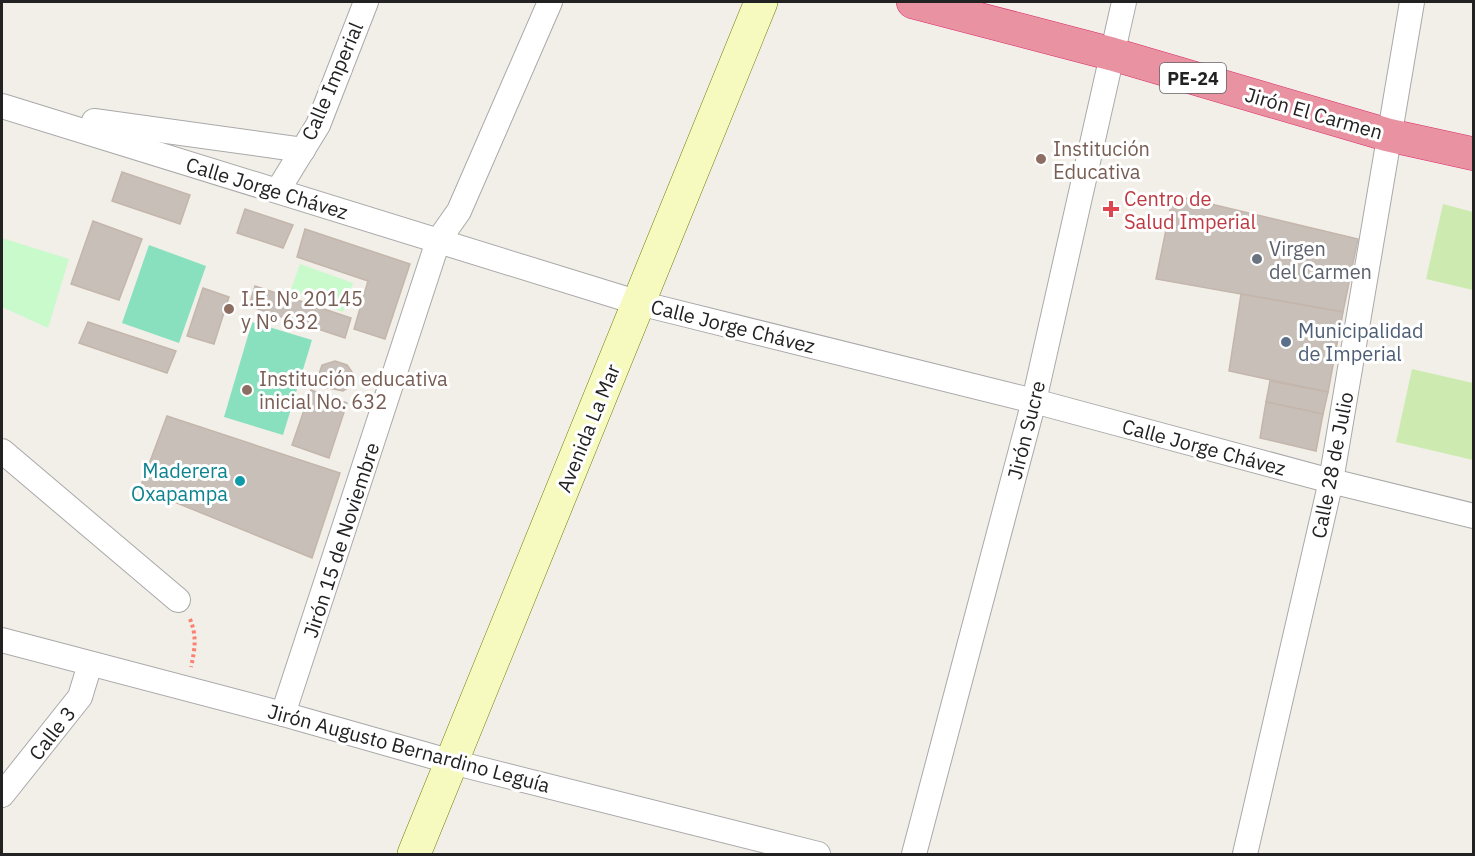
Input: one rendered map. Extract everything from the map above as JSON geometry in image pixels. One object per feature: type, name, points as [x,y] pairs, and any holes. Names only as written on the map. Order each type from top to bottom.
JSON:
[{"type":"highway","name":"Jirón El Carmen","points":[[913,2],[1112,54],[1389,135],[1473,154]]},
{"type":"main road","name":"Avenida La Mar","points":[[414,855],[761,2]]},
{"type":"street","name":"Calle Imperial","points":[[278,190],[318,125],[366,2]]},
{"type":"street","name":"Jirón 15 de Noviembre","points":[[283,714],[438,242],[459,211],[550,2]]},
{"type":"street","name":"Jirón Sucre","points":[[914,855],[1034,401],[1124,2]]},
{"type":"street","name":"Calle 28 de Julio","points":[[1245,855],[1331,481],[1412,2]]},
{"type":"street","points":[[13,109],[303,150]]},
{"type":"street","name":"Calle Jorge Chávez","points":[[13,109],[639,303],[1034,401],[1331,481],[1473,516]]},
{"type":"street","points":[[2,452],[178,600]]},
{"type":"street","name":"Jirón Augusto Bernardino Leguía","points":[[2,640],[283,714],[453,762],[818,855]]},
{"type":"street","name":"Calle 3","points":[[2,795],[80,697],[90,664]]},
{"type":"path","points":[[178,600],[195,630],[196,647],[186,688]]},
{"type":"green space","points":[[1443,204],[1473,212],[1473,290],[1426,279]]},
{"type":"green space","points":[[2,238],[69,259],[48,328],[2,307]]},
{"type":"green space","points":[[149,245],[206,266],[179,343],[122,323]]},
{"type":"green space","points":[[300,264],[353,283],[343,312],[290,292]]},
{"type":"green space","points":[[252,322],[312,340],[283,435],[224,417]]},
{"type":"green space","points":[[1412,369],[1473,383],[1473,460],[1396,442]]},
{"type":"building","points":[[122,172],[190,195],[180,224],[112,201]]},
{"type":"building","name":"Virgen del Carmen","points":[[1173,195],[1358,239],[1343,312],[1156,279]]},
{"type":"building","points":[[245,209],[293,225],[283,248],[237,233]]},
{"type":"building","points":[[93,221],[142,239],[119,300],[71,284]]},
{"type":"building","points":[[305,229],[410,264],[385,339],[354,329],[368,281],[297,257]]},
{"type":"building","points":[[255,286],[351,318],[345,338],[249,306]]},
{"type":"building","points":[[203,288],[229,297],[214,344],[187,336]]},
{"type":"building","name":"Municipalidad de Imperial","points":[[1241,294],[1343,312],[1328,392],[1229,371]]},
{"type":"building","points":[[88,322],[176,351],[167,373],[79,343]]},
{"type":"building","points":[[335,361],[347,365],[354,375],[352,385],[343,391],[324,387],[318,377],[322,365]]},
{"type":"building","points":[[1270,381],[1328,392],[1323,414],[1266,402]]},
{"type":"building","points":[[311,390],[347,403],[329,458],[292,445]]},
{"type":"building","points":[[1266,402],[1323,414],[1316,451],[1260,438]]},
{"type":"building","name":"Maderera Oxapampa","points":[[167,416],[340,473],[312,558],[140,488]]},
{"type":"place","name":"Institución Educativa","points":[[1041,159]]},
{"type":"place","name":"Centro de Salud Imperial","points":[[1111,209]]},
{"type":"place","name":"Virgen del Carmen","points":[[1257,259]]},
{"type":"place","name":"I.E. Nº 20145 y Nº 632","points":[[229,309]]},
{"type":"place","name":"Municipalidad de Imperial","points":[[1286,342]]},
{"type":"place","name":"Institución educativa inicial No. 632","points":[[247,390]]},
{"type":"place","name":"Maderera Oxapampa","points":[[240,481]]}]
